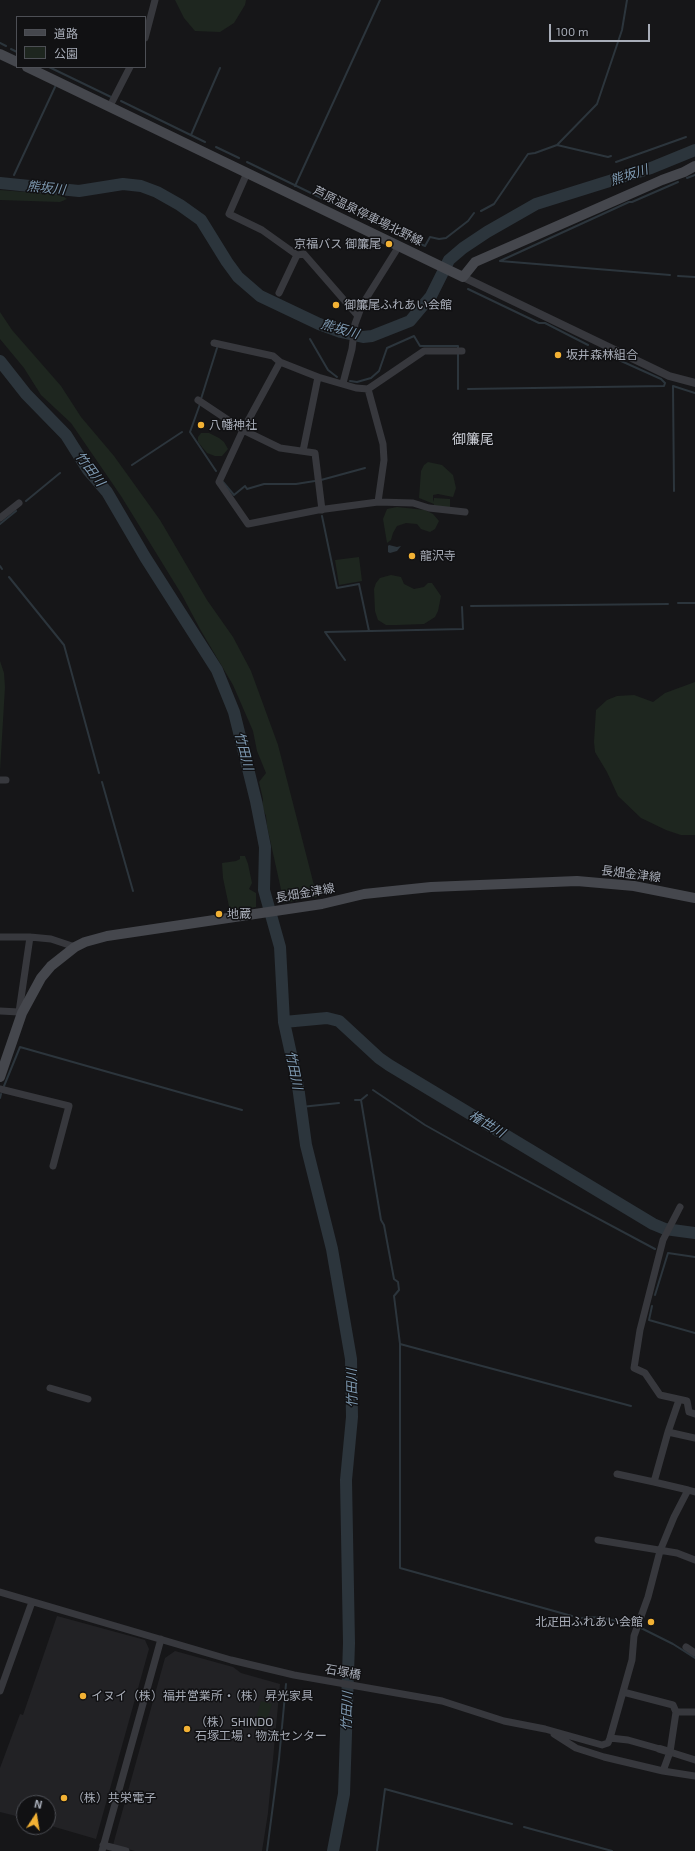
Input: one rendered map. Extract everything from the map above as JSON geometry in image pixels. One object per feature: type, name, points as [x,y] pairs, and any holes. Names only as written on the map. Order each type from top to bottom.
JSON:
[{"type":"main road","points":[[0,54],[16,62]]},
{"type":"main road","name":"芦原温泉停車場北野線","points":[[29,68],[463,277]]},
{"type":"main road","points":[[463,277],[474,262],[695,166]]},
{"type":"main road","name":"長畑金津線","points":[[0,1077],[20,1013],[41,978],[51,966],[75,947],[85,942],[107,936],[322,904],[364,894],[431,887],[577,882],[634,886],[695,898]]},
{"type":"street","points":[[146,34],[155,0]]},
{"type":"street","points":[[110,106],[129,68]]},
{"type":"street","points":[[248,173],[229,214],[262,230],[297,255],[304,254],[358,316]]},
{"type":"street","points":[[343,383],[352,349],[354,329],[362,306],[399,246]]},
{"type":"street","points":[[279,293],[297,255]]},
{"type":"street","points":[[463,277],[669,376],[695,383]]},
{"type":"street","points":[[214,343],[273,356],[280,362],[318,377],[356,388],[368,389],[424,351],[462,351]]},
{"type":"street","points":[[280,362],[243,430],[219,482],[248,524],[322,510],[378,502],[413,503],[429,508],[465,512]]},
{"type":"street","points":[[303,451],[318,377]]},
{"type":"street","points":[[368,389],[383,444],[384,460],[378,502]]},
{"type":"street","points":[[198,400],[243,430],[280,448],[315,453],[322,510]]},
{"type":"street","points":[[0,518],[19,503]]},
{"type":"street","points":[[0,937],[51,939],[75,947]]},
{"type":"street","points":[[0,1011],[20,1013],[30,937]]},
{"type":"street","points":[[0,1089],[69,1106],[53,1166]]},
{"type":"street","points":[[680,1207],[663,1240],[640,1330],[634,1368],[644,1373],[660,1395],[687,1401],[689,1412],[695,1414]]},
{"type":"street","points":[[50,1388],[88,1400]]},
{"type":"street","points":[[654,1482],[679,1400]]},
{"type":"street","points":[[668,1432],[695,1438]]},
{"type":"street","points":[[604,1757],[632,1660],[634,1636],[648,1598],[660,1552],[674,1518],[692,1491],[616,1474]]},
{"type":"street","points":[[598,1540],[660,1552],[677,1553],[695,1560]]},
{"type":"street","name":"石塚橋","points":[[0,1592],[231,1660],[294,1675],[373,1689],[388,1690],[442,1701],[504,1721],[545,1729],[593,1743],[602,1744],[609,1741],[628,1740],[660,1749]]},
{"type":"street","points":[[0,1691],[2,1680],[32,1602]]},
{"type":"street","points":[[126,1851],[103,1848],[161,1639]]},
{"type":"street","points":[[686,1647],[695,1653]]},
{"type":"street","points":[[623,1692],[673,1705],[676,1712],[670,1752],[663,1771]]},
{"type":"street","points":[[676,1712],[695,1712]]},
{"type":"street","points":[[545,1729],[576,1748],[604,1757],[663,1771],[695,1776]]},
{"type":"street","points":[[660,1749],[695,1760]]},
{"type":"shaded area","points":[[389,545],[397,547],[401,546],[397,551],[390,553],[388,552]]},
{"type":"shaded area","points":[[57,1616],[145,1640],[149,1649],[96,1839],[56,1827],[56,1795],[16,1795],[16,1816],[0,1812],[0,1768],[20,1714],[23,1715]]},
{"type":"shaded area","points":[[175,1651],[233,1667],[241,1673],[280,1684],[268,1813],[262,1851],[135,1851],[113,1845],[165,1658]]},
{"type":"green space","points":[[175,0],[246,0],[245,5],[234,23],[220,32],[195,31],[184,18]]},
{"type":"green space","points":[[0,190],[51,194],[63,196],[67,199],[60,202],[0,200]]},
{"type":"green space","points":[[0,312],[12,330],[61,386],[81,417],[114,456],[160,520],[207,600],[233,637],[251,671],[278,745],[317,897],[284,903],[266,816],[262,806],[263,799],[259,782],[266,773],[257,751],[253,731],[233,685],[182,595],[121,496],[71,423],[41,395],[24,368],[0,339]]},
{"type":"green space","points":[[201,433],[209,433],[219,438],[224,442],[228,449],[222,456],[215,456],[207,453],[198,442],[198,437]]},
{"type":"green space","points":[[428,462],[442,465],[453,475],[456,488],[453,497],[438,494],[433,495],[434,502],[434,498],[450,499],[450,508],[434,507],[434,504],[419,498],[421,471],[424,465]]},
{"type":"green space","points":[[397,507],[425,510],[433,514],[439,521],[435,529],[430,532],[421,529],[417,524],[406,523],[397,526],[391,540],[387,543],[383,519],[387,509]]},
{"type":"green space","points":[[359,557],[362,581],[339,585],[335,560]]},
{"type":"green space","points":[[391,575],[401,577],[404,584],[414,589],[424,587],[428,583],[432,583],[441,596],[438,611],[435,617],[424,624],[386,625],[378,620],[375,611],[374,589],[380,578]]},
{"type":"green space","points":[[0,661],[4,673],[5,687],[0,771]]},
{"type":"green space","points":[[695,682],[695,835],[681,835],[666,830],[641,818],[618,796],[607,772],[595,752],[594,742],[596,710],[607,700],[617,696],[634,695],[653,702],[665,693]]},
{"type":"green space","points":[[240,856],[245,856],[248,864],[252,883],[249,889],[256,893],[256,907],[230,911],[223,878],[222,863],[236,861],[240,859]]},
{"type":"green space","points":[[261,1701],[272,1704],[265,1728],[254,1725]]},
{"type":"waterway","points":[[295,186],[380,0]]},
{"type":"waterway","points":[[611,156],[608,157],[557,145],[597,104],[622,30],[627,0]]},
{"type":"waterway","points":[[0,43],[6,46]]},
{"type":"waterway","points":[[11,49],[16,52]]},
{"type":"waterway","points":[[51,68],[111,97]]},
{"type":"waterway","points":[[191,135],[220,68]]},
{"type":"waterway","points":[[14,175],[55,87]]},
{"type":"waterway","points":[[121,101],[205,142]]},
{"type":"waterway","points":[[616,162],[686,137]]},
{"type":"waterway","points":[[481,211],[494,204],[528,154],[557,145]]},
{"type":"waterway","points":[[216,147],[239,158]]},
{"type":"waterway","name":"熊坂川","points":[[0,183],[79,191],[123,184],[141,186],[157,192],[180,205],[201,220],[238,277],[260,296],[319,324],[341,332],[363,337],[372,336],[410,321],[431,296],[449,260],[463,248],[487,232],[536,204],[651,168],[695,150]]},
{"type":"waterway","points":[[247,162],[346,210]]},
{"type":"waterway","points":[[687,178],[695,175]]},
{"type":"waterway","points":[[670,275],[500,261],[629,202],[678,182]]},
{"type":"waterway","points":[[353,213],[425,246],[430,237],[439,239],[446,238],[468,221],[474,213]]},
{"type":"waterway","points":[[678,276],[695,277]]},
{"type":"waterway","points":[[468,289],[539,323],[545,323],[588,345]]},
{"type":"waterway","points":[[350,381],[357,382],[371,378],[379,371],[387,348],[414,336],[420,346],[458,346],[458,349]]},
{"type":"waterway","points":[[310,339],[328,370],[337,377]]},
{"type":"waterway","points":[[201,399],[217,348]]},
{"type":"waterway","points":[[468,389],[664,386],[665,383],[661,379],[599,351]]},
{"type":"waterway","points":[[458,354],[458,389]]},
{"type":"waterway","name":"竹田川","points":[[0,361],[26,394],[66,435],[88,470],[107,492],[145,557],[217,670],[234,712],[256,801],[265,847],[264,890],[280,947],[284,1022],[298,1086],[306,1145],[332,1249],[351,1359],[352,1417],[346,1480],[349,1643],[344,1794],[333,1851]]},
{"type":"waterway","points":[[674,491],[673,386],[695,393]]},
{"type":"waterway","points":[[200,404],[190,432],[216,471]]},
{"type":"waterway","points":[[132,465],[182,432]]},
{"type":"waterway","points":[[223,482],[234,495],[245,486],[247,489],[264,484],[296,484],[321,480],[365,468]]},
{"type":"waterway","points":[[26,501],[60,473]]},
{"type":"waterway","points":[[0,524],[16,511]]},
{"type":"waterway","points":[[322,516],[337,588],[359,584],[369,631]]},
{"type":"waterway","points":[[9,577],[64,645],[99,773]]},
{"type":"waterway","points":[[678,603],[695,603]]},
{"type":"waterway","points":[[471,606],[668,604]]},
{"type":"waterway","points":[[345,660],[325,632],[463,629],[462,607]]},
{"type":"waterway","points":[[102,782],[133,891]]},
{"type":"waterway","name":"権世川","points":[[284,1022],[327,1018],[339,1021],[379,1058],[389,1065],[653,1224],[665,1229],[695,1233]]},
{"type":"waterway","points":[[4,1086],[20,1047],[242,1110]]},
{"type":"waterway","points":[[373,1090],[425,1125],[655,1249]]},
{"type":"waterway","points":[[0,1098],[1,1094]]},
{"type":"waterway","points":[[367,1095],[361,1100],[381,1220],[384,1225],[394,1279],[398,1282],[399,1290],[394,1296],[400,1344],[631,1406]]},
{"type":"waterway","points":[[355,1100],[361,1100]]},
{"type":"waterway","points":[[301,1107],[339,1103]]},
{"type":"waterway","points":[[655,1295],[668,1253],[695,1257]]},
{"type":"waterway","points":[[652,1306],[649,1320],[695,1333]]},
{"type":"waterway","points":[[400,1344],[400,1568],[572,1616]]},
{"type":"waterway","points":[[582,1618],[600,1617],[631,1625]]},
{"type":"waterway","points":[[641,1628],[673,1644],[695,1658]]},
{"type":"waterway","points":[[267,1851],[279,1759],[286,1684]]},
{"type":"waterway","points":[[377,1851],[385,1789],[512,1824]]},
{"type":"waterway","points":[[524,1827],[612,1851]]},
{"type":"place","name":"京福バス 御簾尾","points":[[389,244]]},
{"type":"place","name":"御簾尾ふれあい会館","points":[[336,305]]},
{"type":"place","name":"坂井森林組合","points":[[558,355]]},
{"type":"place","name":"八幡神社","points":[[201,425]]},
{"type":"place","name":"龍沢寺","points":[[412,556]]},
{"type":"place","name":"地蔵","points":[[219,914]]},
{"type":"place","name":"北疋田ふれあい会館","points":[[651,1622]]},
{"type":"place","name":"イヌイ（株）福井営業所・（株）昇光家具","points":[[83,1696]]},
{"type":"place","name":"（株）SHINDO 石塚工場・物流センター","points":[[187,1729]]},
{"type":"place","name":"（株）共栄電子","points":[[64,1798]]},
{"type":"district","name":"御簾尾","points":[[473,439]]}]
